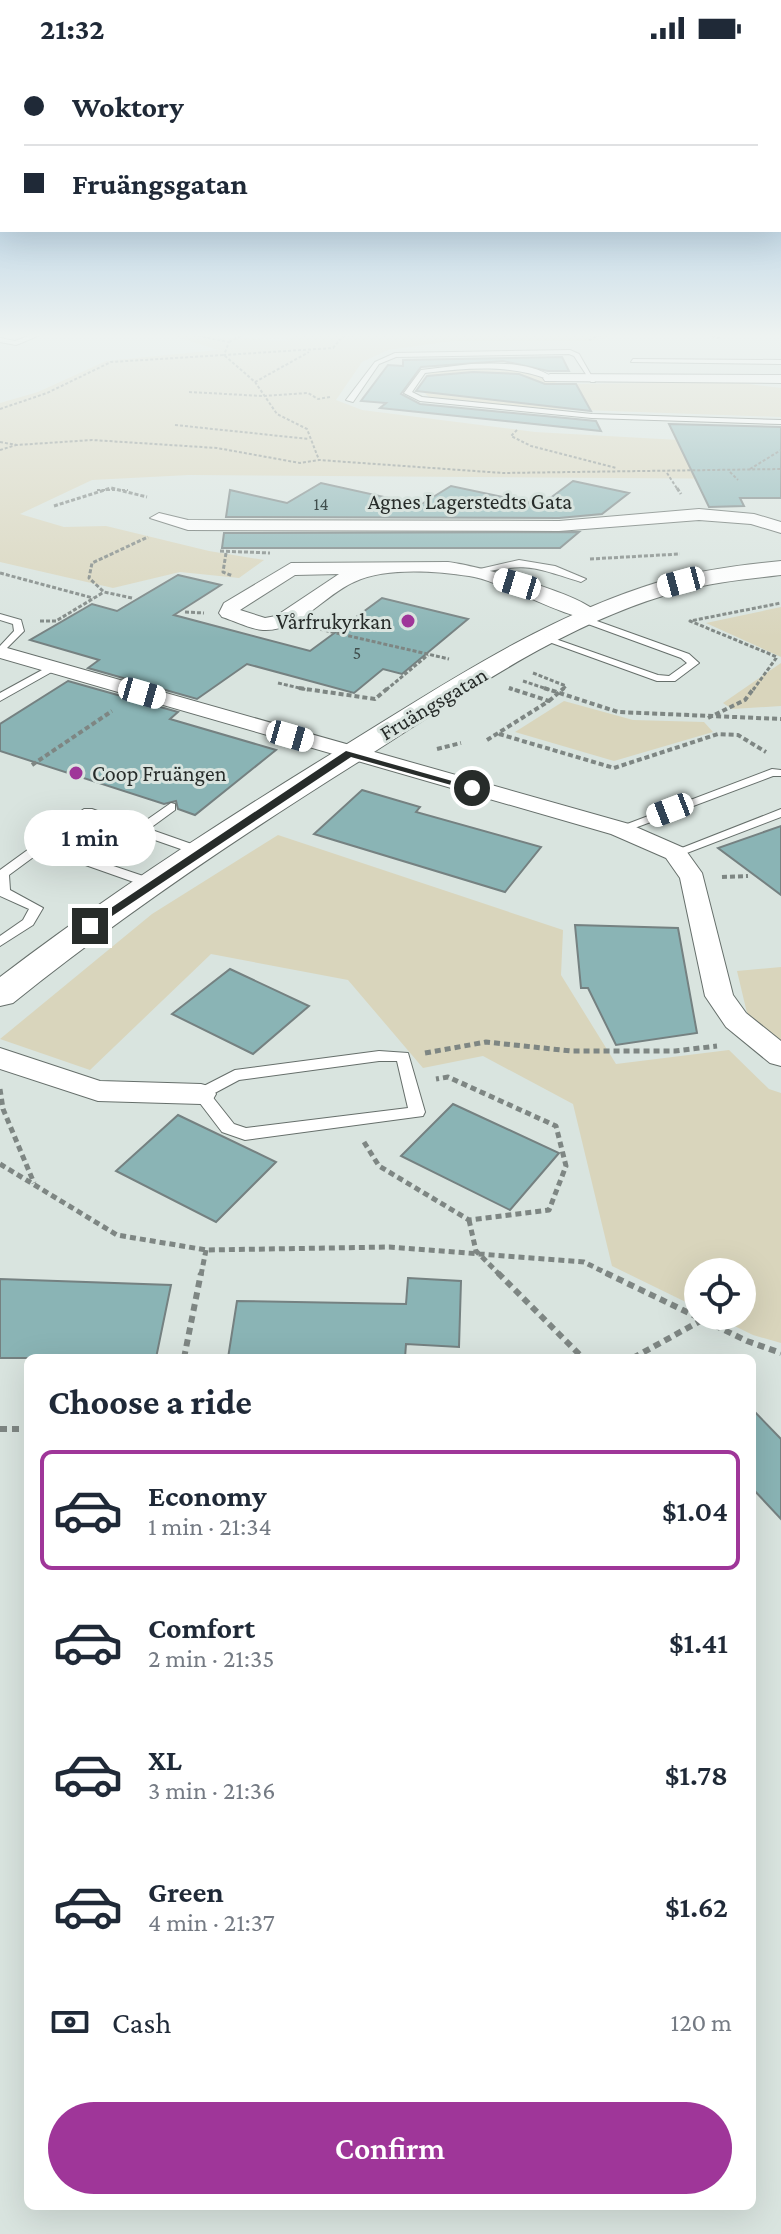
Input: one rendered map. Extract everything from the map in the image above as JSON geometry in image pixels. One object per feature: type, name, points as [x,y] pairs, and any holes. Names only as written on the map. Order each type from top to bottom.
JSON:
[{"type":"street","name":"Agnes Lagerstedts Gata","points":[[159,518],[178,523],[562,526],[696,514],[746,518],[781,527]]},
{"type":"street","name":"Fruängsgatan","points":[[0,995],[150,883],[350,753],[543,638],[584,616],[661,587],[701,577],[781,568]]},
{"type":"street","points":[[376,569],[346,578],[282,621],[264,624],[229,613],[231,607],[291,569],[376,569],[476,571],[584,616]]},
{"type":"street","points":[[0,652],[620,829],[675,853],[693,878],[719,996],[736,1020],[757,1041],[781,1056]]},
{"type":"street","points":[[0,1058],[98,1091],[201,1094]]},
{"type":"lane","points":[[476,571],[519,561],[537,562],[581,579]]},
{"type":"lane","points":[[543,638],[657,678],[671,679],[694,663],[685,656],[584,616]]},
{"type":"lane","points":[[0,617],[18,622],[19,631],[0,652]]},
{"type":"lane","points":[[0,698],[53,667]]},
{"type":"lane","points":[[0,681],[22,685]]},
{"type":"lane","points":[[620,829],[772,772],[781,773]]},
{"type":"lane","points":[[140,830],[171,807]]},
{"type":"lane","points":[[0,942],[28,922],[36,908],[3,892],[2,875],[88,812],[199,851]]},
{"type":"lane","points":[[675,853],[781,813]]},
{"type":"lane","points":[[43,846],[150,883]]},
{"type":"lane","points":[[403,1056],[411,1083],[417,1112],[245,1134],[228,1128],[201,1094],[235,1075],[403,1056]]},
{"type":"path","points":[[267,435],[309,439]]},
{"type":"path","points":[[308,435],[319,460]]},
{"type":"path","points":[[512,435],[531,446],[621,470]]},
{"type":"path","points":[[0,450],[17,445],[92,440],[217,448],[300,463],[319,460],[503,473],[781,469]]},
{"type":"path","points":[[0,442],[17,445]]},
{"type":"path","points":[[749,470],[781,450]]},
{"type":"path","points":[[729,471],[738,480]]},
{"type":"path","points":[[54,506],[98,487],[113,486],[155,502],[159,518]]},
{"type":"path","points":[[132,598],[104,592],[89,578],[92,563],[178,523]]},
{"type":"path","points":[[537,562],[690,554]]},
{"type":"path","points":[[0,573],[93,598]]},
{"type":"path","points":[[18,622],[56,621],[104,592]]},
{"type":"path","points":[[708,718],[745,700],[777,657],[690,621],[781,603]]},
{"type":"path","points":[[282,621],[458,661]]},
{"type":"path","points":[[278,683],[321,693],[375,699],[428,654]]},
{"type":"path","points":[[514,678],[618,712],[781,719]]},
{"type":"path","points":[[487,740],[561,693],[566,686],[552,680]]},
{"type":"path","points":[[500,685],[549,701]]},
{"type":"path","points":[[665,706],[666,715]]},
{"type":"path","points":[[32,765],[116,708]]},
{"type":"path","points":[[499,734],[614,768],[718,734],[738,735],[770,755]]},
{"type":"path","points":[[403,1056],[486,1042],[571,1051],[675,1051],[757,1041]]},
{"type":"path","points":[[351,1121],[379,1166],[469,1220],[549,1210],[566,1166],[556,1126],[448,1077],[411,1083]]},
{"type":"path","points":[[0,1089],[3,1109],[35,1184]]},
{"type":"path","points":[[0,1164],[117,1235],[206,1250],[389,1247],[476,1251],[584,1262],[684,1311]]},
{"type":"path","points":[[469,1220],[476,1251],[579,1354]]},
{"type":"path","points":[[185,1354],[206,1250]]},
{"type":"path","points":[[640,1354],[684,1330]]},
{"type":"path","points":[[726,1330],[781,1353]]},
{"type":"path","points":[[0,1429],[24,1429]]},
{"type":"shaded area","points":[[0,435],[583,435],[715,442],[781,479],[189,475],[92,480],[20,514],[64,527],[106,526],[209,551],[264,560],[239,578],[180,572],[113,588],[0,562]]},
{"type":"shaded area","points":[[781,607],[781,657],[706,623]]},
{"type":"shaded area","points":[[781,663],[781,706],[732,709],[723,703]]},
{"type":"shaded area","points":[[564,701],[633,720],[704,722],[713,732],[614,761],[515,732]]},
{"type":"shaded area","points":[[278,835],[563,930],[561,975],[616,1064],[729,1050],[769,1089],[781,1093],[781,1343],[743,1330],[756,1330],[756,1258],[684,1258],[684,1301],[612,1266],[573,1104],[483,1056],[423,1068],[348,980],[211,954],[90,1070],[0,1039],[152,914]]},
{"type":"shaded area","points":[[781,967],[781,1042],[747,1013],[737,971]]},
{"type":"building","points":[[674,435],[781,435],[781,498],[740,498],[744,506],[709,507]]},
{"type":"building","points":[[573,481],[629,493],[602,514],[559,518],[226,517],[230,490],[287,503],[321,483],[420,505],[451,486],[541,505]]},
{"type":"building","points":[[579,532],[560,548],[222,548],[224,533]]},
{"type":"building","points":[[178,575],[221,585],[174,615],[310,651],[382,598],[468,619],[402,674],[383,669],[354,693],[247,664],[197,699],[88,668],[99,660],[30,640],[92,604],[117,611]]},
{"type":"building","points":[[68,681],[178,712],[170,719],[276,750],[195,815],[178,809],[176,801],[164,804],[0,751],[0,724]]},
{"type":"building","points":[[362,790],[420,807],[416,812],[541,847],[505,892],[314,834]]},
{"type":"building","points":[[781,826],[781,895],[718,848]]},
{"type":"building","points":[[575,925],[678,928],[697,1033],[616,1045],[588,988],[581,988]]},
{"type":"building","points":[[230,969],[309,1006],[253,1054],[172,1014]]},
{"type":"building","points":[[453,1104],[559,1153],[510,1210],[401,1156]]},
{"type":"building","points":[[178,1115],[276,1162],[216,1222],[116,1171]]},
{"type":"building","points":[[408,1278],[461,1281],[459,1347],[406,1344],[405,1354],[229,1354],[237,1301],[406,1304]]},
{"type":"building","points":[[0,1279],[171,1285],[157,1354],[24,1354],[24,1358],[0,1358]]},
{"type":"building","points":[[756,1413],[781,1439],[781,1519],[756,1492]]},
{"type":"place","name":"Vårfrukyrkan","points":[[408,621]]},
{"type":"place","name":"Coop Fruängen","points":[[76,773]]},
{"type":"route","points":[[90,926],[150,883],[350,753],[472,788]]}]
